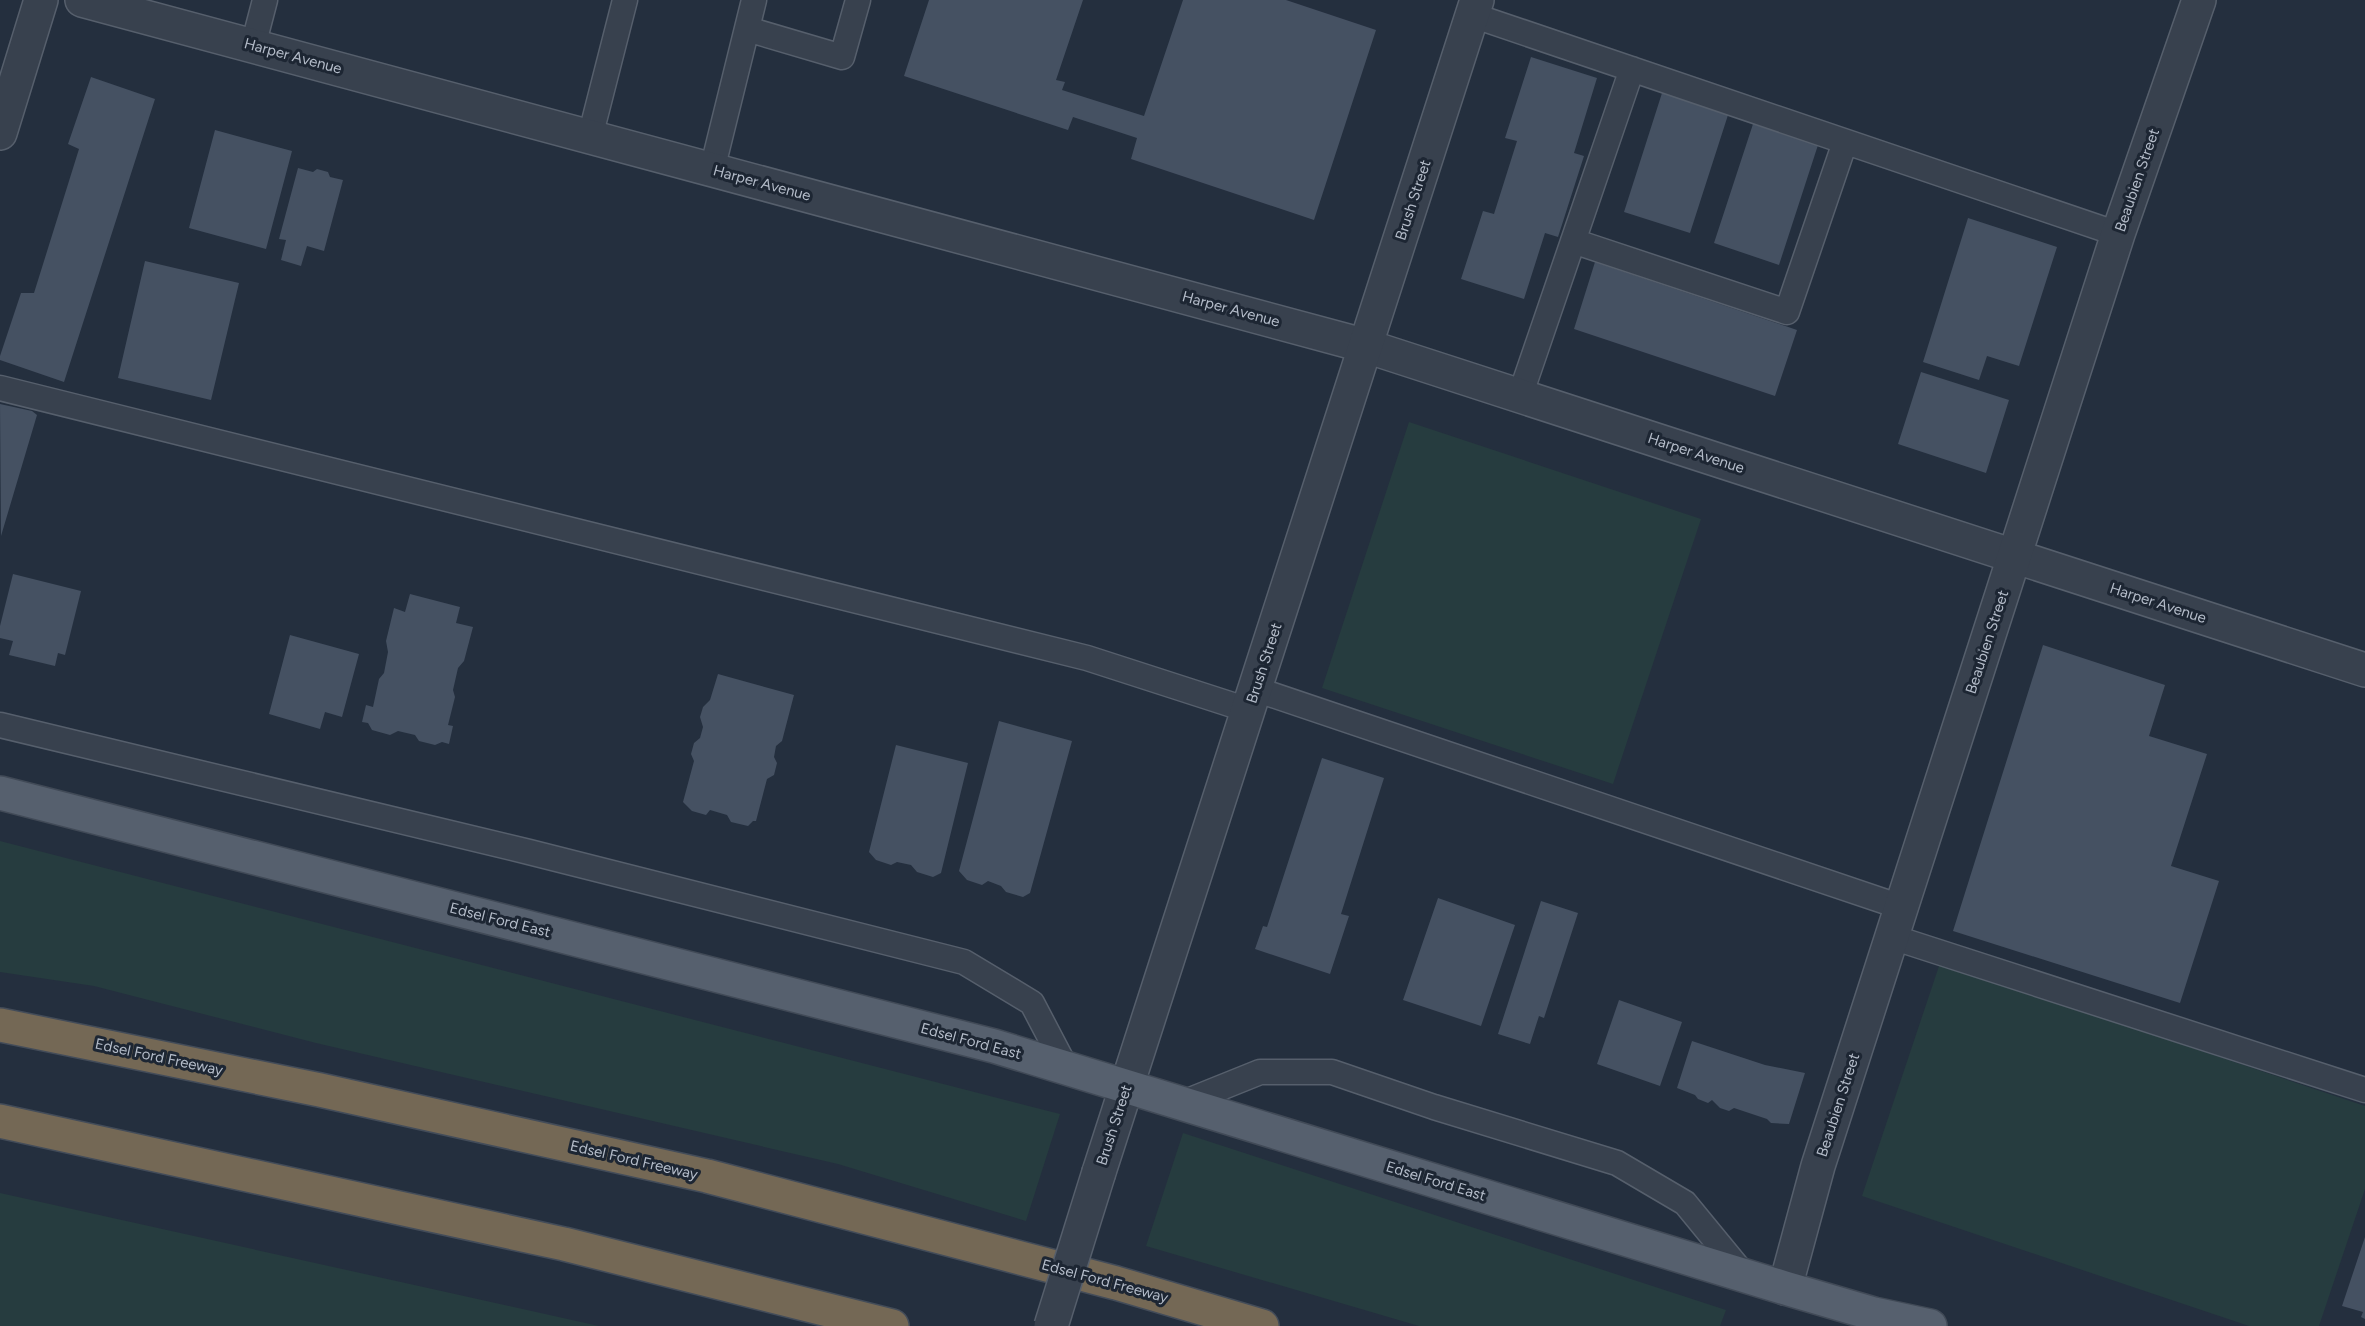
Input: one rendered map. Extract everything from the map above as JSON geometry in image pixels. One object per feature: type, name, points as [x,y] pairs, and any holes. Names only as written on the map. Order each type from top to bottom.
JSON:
[{"type":"highway","name":"Edsel Ford Freeway","points":[[0,1025],[320,1090],[707,1176],[1116,1283],[1262,1326]]},
{"type":"highway","points":[[0,1121],[564,1244],[892,1326]]},
{"type":"main road","name":"Edsel Ford East","points":[[0,793],[994,1046],[1785,1288],[1874,1314],[1930,1326]]},
{"type":"street","points":[[0,134],[41,0]]},
{"type":"street","name":"Harper Avenue","points":[[82,0],[1366,346],[2365,670]]},
{"type":"street","name":"Beaubien Street","points":[[1785,1288],[1818,1166],[2118,234],[2199,0]]},
{"type":"street","name":"Brush Street","points":[[1051,1326],[1475,8]]},
{"type":"lane","points":[[253,46],[265,0]]},
{"type":"lane","points":[[590,137],[625,0]]},
{"type":"lane","points":[[712,170],[754,0]]},
{"type":"lane","points":[[747,29],[842,57],[858,0]]},
{"type":"lane","points":[[1475,8],[1632,69],[2118,234]]},
{"type":"lane","points":[[1520,396],[1632,69]]},
{"type":"lane","points":[[1573,241],[1787,312],[1845,142]]},
{"type":"lane","points":[[0,388],[1252,699],[1902,907]]},
{"type":"lane","points":[[0,725],[529,852],[964,962],[1032,1003],[1066,1068]]},
{"type":"lane","points":[[1892,937],[2365,1090]]},
{"type":"lane","points":[[1183,1103],[1260,1072],[1332,1072],[1434,1107],[1617,1163],[1685,1203],[1745,1276]]},
{"type":"green space","points":[[1409,422],[1701,519],[1613,784],[1322,688]]},
{"type":"green space","points":[[0,841],[1060,1114],[1026,1221],[838,1164],[316,1043],[94,986],[0,972]]},
{"type":"green space","points":[[1940,963],[2365,1106],[2365,1189],[2319,1326],[2249,1326],[1862,1196]]},
{"type":"green space","points":[[1183,1133],[1726,1310],[1720,1326],[1419,1326],[1146,1246]]},
{"type":"green space","points":[[0,1193],[599,1326],[0,1326]]},
{"type":"building","points":[[929,0],[1083,0],[1056,80],[1065,82],[1062,90],[1144,116],[1183,0],[1286,0],[1376,30],[1314,220],[1131,159],[1137,138],[1073,117],[1068,130],[904,76]]},
{"type":"building","points":[[1531,57],[1597,78],[1574,153],[1584,156],[1558,237],[1545,233],[1524,299],[1461,279],[1483,211],[1494,214],[1517,141],[1505,138]]},
{"type":"building","points":[[91,77],[155,99],[64,382],[0,360],[0,356],[21,293],[34,293],[79,149],[68,144]]},
{"type":"building","points":[[1662,93],[1728,115],[1690,233],[1624,212]]},
{"type":"building","points":[[1753,124],[1818,145],[1779,265],[1714,243]]},
{"type":"building","points":[[215,130],[292,151],[266,249],[189,228]]},
{"type":"building","points":[[298,168],[313,172],[317,169],[328,172],[330,177],[343,180],[324,251],[307,246],[301,266],[281,260],[286,240],[279,239]]},
{"type":"building","points":[[1968,218],[2057,247],[2019,366],[1987,356],[1979,380],[1923,362]]},
{"type":"building","points":[[145,261],[239,283],[211,400],[118,378]]},
{"type":"building","points":[[1595,262],[1797,330],[1775,396],[1574,329]]},
{"type":"building","points":[[1921,372],[2009,400],[1986,473],[1898,444]]},
{"type":"building","points":[[0,404],[32,411],[37,415],[1,536]]},
{"type":"building","points":[[13,574],[81,591],[65,655],[58,653],[55,666],[9,655],[13,641],[0,638],[0,626]]},
{"type":"building","points":[[410,594],[460,607],[456,623],[473,627],[464,661],[458,668],[453,690],[455,697],[448,725],[453,726],[449,744],[442,742],[435,745],[419,741],[415,735],[398,731],[390,735],[372,730],[368,723],[362,722],[366,705],[373,707],[379,679],[384,673],[388,652],[386,641],[394,608],[405,612]]},
{"type":"building","points":[[290,635],[359,654],[342,717],[325,712],[320,729],[269,714]]},
{"type":"building","points":[[2043,645],[2165,685],[2149,736],[2207,754],[2171,866],[2219,881],[2180,1003],[1953,931]]},
{"type":"building","points":[[718,674],[794,695],[782,741],[776,746],[774,757],[777,763],[774,775],[767,779],[756,821],[748,826],[731,822],[727,815],[710,810],[706,815],[692,811],[683,802],[694,761],[691,754],[703,727],[700,717],[703,707],[710,700]]},
{"type":"building","points":[[999,721],[1072,741],[1030,893],[1023,897],[1006,892],[1001,886],[988,881],[982,885],[967,880],[959,871]]},
{"type":"building","points":[[896,745],[968,763],[941,873],[933,877],[917,872],[911,865],[897,862],[891,865],[876,860],[869,852]]},
{"type":"building","points":[[1322,758],[1384,778],[1341,914],[1349,916],[1330,974],[1255,949],[1263,926],[1267,927]]},
{"type":"building","points":[[1438,898],[1515,925],[1481,1026],[1403,1000]]},
{"type":"building","points":[[1541,901],[1578,913],[1544,1018],[1539,1016],[1530,1044],[1498,1034]]},
{"type":"building","points":[[1619,1000],[1682,1022],[1660,1086],[1597,1064]]},
{"type":"building","points":[[1692,1041],[1765,1065],[1805,1073],[1789,1124],[1771,1123],[1767,1119],[1734,1108],[1729,1111],[1720,1108],[1712,1100],[1708,1103],[1677,1088]]},
{"type":"building","points":[[2365,1237],[2365,1319],[2361,1317],[2363,1312],[2342,1306]]}]
